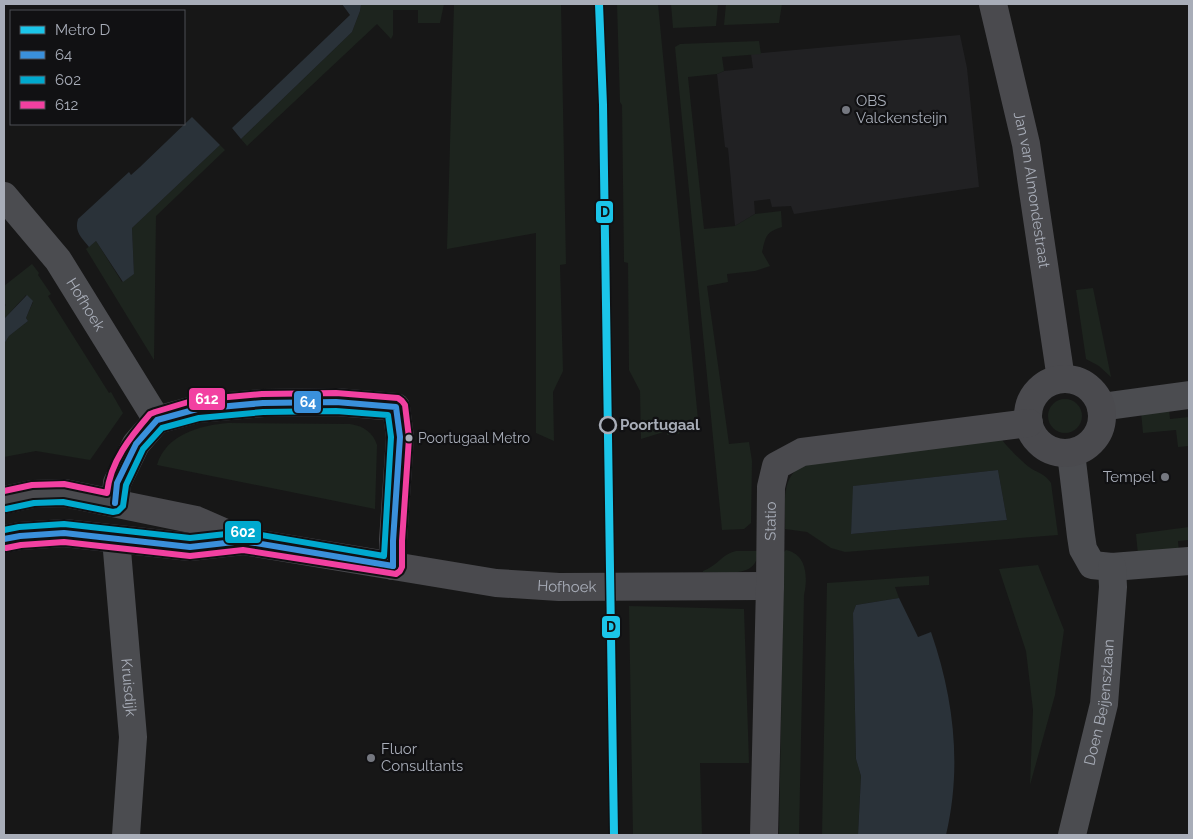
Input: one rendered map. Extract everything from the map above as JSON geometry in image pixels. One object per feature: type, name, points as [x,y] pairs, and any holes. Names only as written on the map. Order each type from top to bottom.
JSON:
[{"type":"street","name":"Jan van Almondestraat","points":[[993,4],[1026,144],[1061,379]]},
{"type":"street","name":"Hofhoek","points":[[4,196],[58,260],[157,420]]},
{"type":"street","points":[[1061,379],[1070,379],[1086,385],[1098,398],[1101,407],[1102,417],[1096,436],[1081,450],[1071,453],[1062,453],[1044,446],[1032,432],[1029,423],[1029,406],[1033,398],[1045,385],[1061,379]]},
{"type":"street","points":[[1101,407],[1189,395]]},
{"type":"street","points":[[116,539],[115,503],[117,483],[136,444],[157,420],[197,409],[263,403],[336,402],[396,407],[400,438],[393,566]]},
{"type":"street","name":"Statio","points":[[764,835],[771,488],[776,466],[802,452],[1029,423]]},
{"type":"street","points":[[1071,453],[1083,549],[1092,565],[1112,567],[1189,561]]},
{"type":"street","name":"Hofhoek","points":[[4,500],[33,494],[64,493],[196,520],[243,541],[496,583],[560,587],[770,586]]},
{"type":"street","name":"Hofhoek","points":[[4,539],[64,533],[190,547],[243,541]]},
{"type":"street","name":"Kruisdijk","points":[[116,539],[133,736],[126,835]]},
{"type":"street","name":"Doen Beijenszlaan","points":[[1072,835],[1104,704],[1113,587],[1112,567]]},
{"type":"shaded area","points":[[342,4],[361,4],[352,32],[241,139],[232,128],[350,15]]},
{"type":"shaded area","points":[[361,4],[444,4],[440,23],[418,23],[418,10],[393,10],[393,35],[391,39],[377,24],[247,146],[241,139],[352,32]]},
{"type":"shaded area","points":[[454,4],[561,4],[566,264],[560,265],[563,371],[553,392],[554,441],[536,433],[536,233],[447,249]]},
{"type":"shaded area","points":[[617,4],[658,4],[699,430],[681,430],[679,434],[667,435],[667,431],[641,439],[640,391],[629,370],[628,263],[624,262],[622,105],[620,102]]},
{"type":"shaded area","points":[[671,4],[718,4],[716,26],[673,28]]},
{"type":"shaded area","points":[[726,4],[782,4],[779,23],[724,25]]},
{"type":"shaded area","name":"OBS Valckensteijn","points":[[960,35],[967,68],[979,187],[794,214],[791,206],[772,207],[770,199],[754,201],[755,214],[735,226],[728,148],[725,147],[717,74],[724,71],[753,68],[751,54]]},
{"type":"shaded area","points":[[759,41],[761,54],[722,57],[724,71],[717,74],[688,77],[704,229],[735,226],[755,214],[781,211],[782,227],[769,233],[764,242],[762,252],[770,266],[755,271],[727,274],[728,282],[707,286],[729,444],[749,442],[752,461],[751,523],[744,529],[722,530],[675,47],[680,44]]},
{"type":"shaded area","points":[[192,117],[220,145],[132,228],[134,274],[123,282],[96,241],[89,247],[81,238],[77,228],[78,219],[129,172],[131,175],[140,167]]},
{"type":"shaded area","points":[[220,145],[225,150],[156,216],[154,360],[86,249],[96,241],[122,282],[134,274],[132,228]]},
{"type":"shaded area","points":[[32,264],[51,294],[48,296],[123,413],[90,460],[36,451],[4,457],[4,344],[9,336],[28,321],[26,318],[33,302],[26,295],[4,319],[4,307],[6,305],[4,303],[4,286]]},
{"type":"shaded area","points":[[1093,288],[1111,377],[1099,366],[1086,359],[1076,290]]},
{"type":"shaded area","points":[[27,295],[33,301],[26,318],[28,321],[9,336],[4,344],[4,319]]},
{"type":"shaded area","points":[[1065,399],[1072,400],[1077,404],[1081,409],[1081,423],[1077,428],[1072,432],[1065,433],[1058,432],[1053,428],[1049,423],[1048,416],[1049,409],[1053,404],[1058,400]]},
{"type":"shaded area","points":[[1169,409],[1170,419],[1189,417],[1189,446],[1178,447],[1176,430],[1143,433],[1141,412]]},
{"type":"shaded area","points":[[228,423],[350,424],[363,428],[370,433],[377,445],[375,509],[157,465],[161,455],[176,439],[196,429]]},
{"type":"shaded area","points":[[1001,438],[1025,463],[1045,476],[1051,483],[1058,535],[845,552],[831,548],[807,532],[785,529],[785,501],[788,484],[791,476],[805,465]],"holes":[[[998,470],[1007,520],[851,534],[854,486]]]},
{"type":"shaded area","points":[[998,470],[1007,520],[851,534],[853,486]]},
{"type":"shaded area","points":[[1189,527],[1189,540],[1178,541],[1179,552],[1138,555],[1136,534]]},
{"type":"shaded area","points":[[786,550],[798,556],[806,574],[799,835],[779,835],[784,552]]},
{"type":"shaded area","points":[[736,551],[757,551],[756,560],[752,566],[738,572],[703,572],[727,555]]},
{"type":"shaded area","points":[[1038,565],[1064,630],[1055,695],[1030,785],[1033,710],[1026,651],[999,569]]},
{"type":"shaded area","points":[[929,576],[929,585],[895,587],[899,598],[856,605],[853,613],[856,759],[861,776],[858,835],[822,835],[827,583]]},
{"type":"shaded area","points":[[899,598],[918,637],[931,632],[939,657],[950,707],[953,733],[954,784],[946,835],[858,835],[861,776],[856,759],[853,613],[856,605]]},
{"type":"shaded area","points":[[629,606],[744,609],[749,763],[700,763],[702,835],[633,835]]},
{"type":"metro line","name":"D","points":[[599,4],[603,105],[614,835]]},
{"type":"transit line","name":"612","points":[[4,491],[32,485],[64,484],[107,493],[112,471],[122,450],[150,414],[195,400],[262,394],[336,393],[398,398],[405,405],[409,438],[402,567],[396,574],[243,550],[190,556],[64,542],[6,548]]},
{"type":"transit line","name":"64","points":[[115,503],[117,483],[136,444],[157,420],[197,409],[263,403],[336,402],[396,407],[400,437],[393,566]]},
{"type":"transit line","name":"602","points":[[4,530],[64,524],[190,538],[244,532],[384,556],[391,437],[388,415],[336,411],[263,412],[199,418],[162,428],[143,449],[126,485],[123,506],[118,511],[113,512],[63,502],[34,503],[6,509]]},
{"type":"transit line","name":"64","points":[[4,539],[64,533],[190,547],[243,541],[393,566]]},
{"type":"place","name":"OBS Valckensteijn","points":[[846,110]]},
{"type":"place","name":"Poortugaal","points":[[608,425]]},
{"type":"place","name":"Poortugaal Metro","points":[[409,438]]},
{"type":"place","name":"Tempel","points":[[1165,477]]},
{"type":"place","name":"Fluor Consultants","points":[[371,758]]}]
